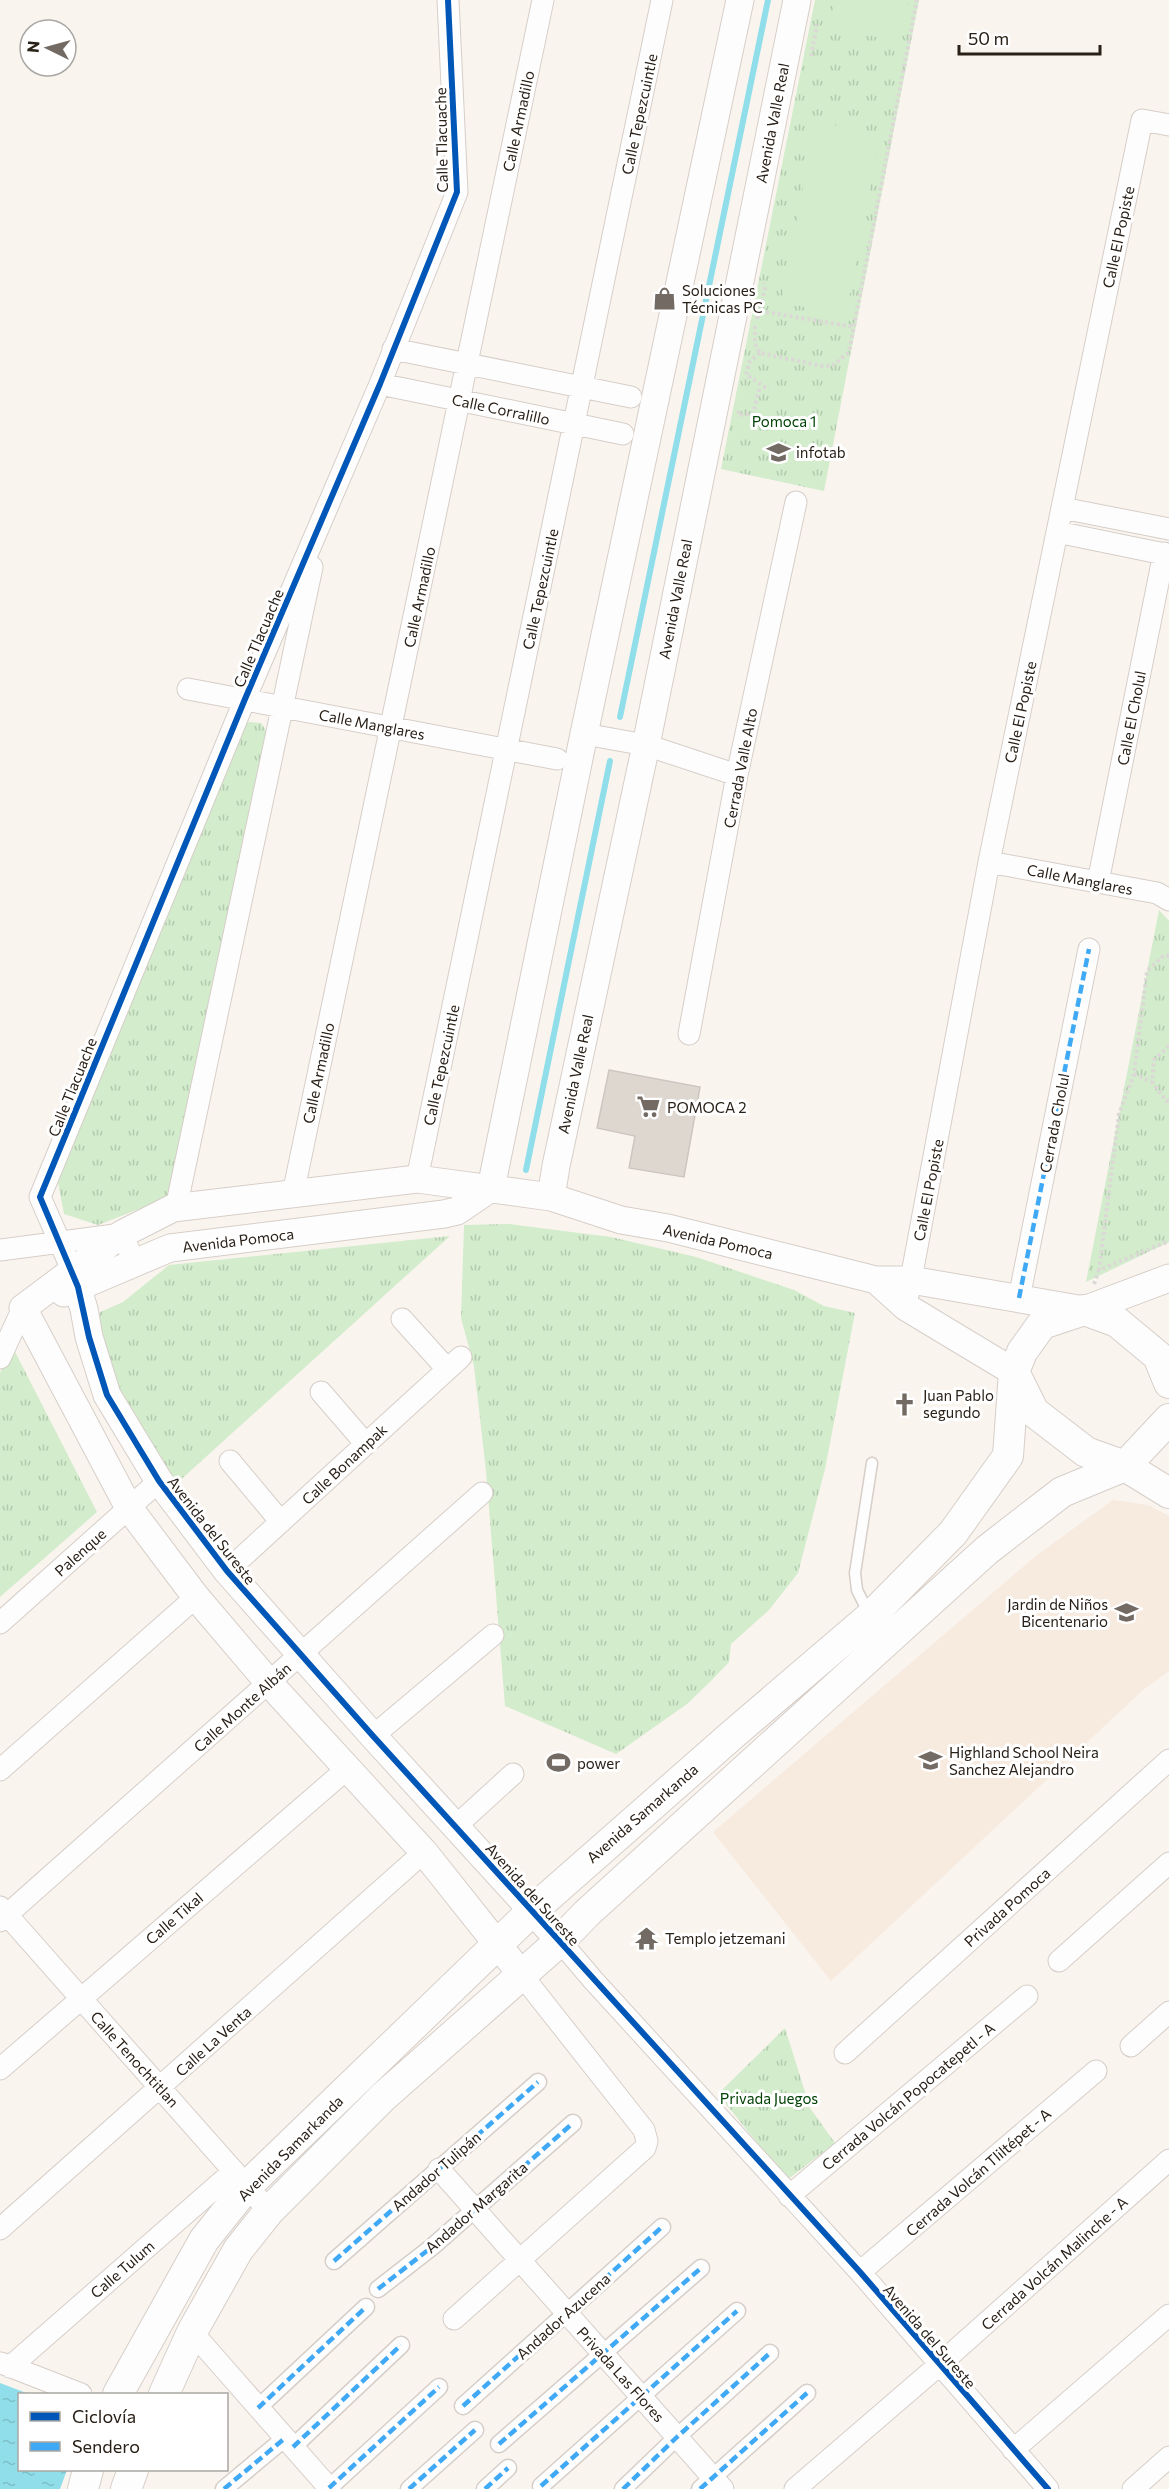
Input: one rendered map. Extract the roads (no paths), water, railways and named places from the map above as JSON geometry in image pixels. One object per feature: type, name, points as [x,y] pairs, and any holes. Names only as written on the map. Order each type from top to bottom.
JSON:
[{"type":"main road","name":"Avenida Samarkanda","points":[[119,2393],[240,2179],[497,1947],[533,1910],[870,1617],[953,1533],[1008,1456],[1014,1372],[1022,1352],[1042,1324],[1084,1310]]},
{"type":"main road","name":"Avenida Pomoca","points":[[1084,1310],[1117,1322],[1158,1356],[1169,1383]]},
{"type":"main road","points":[[1014,1372],[1034,1412],[1086,1452],[1125,1466],[1169,1493]]},
{"type":"main road","name":"Avenida Samarkanda","points":[[164,2393],[192,2332],[238,2250],[269,2211],[383,2097],[560,1941],[587,1913],[987,1550],[1062,1492],[1125,1466],[1169,1419]]},
{"type":"main road","points":[[732,1735],[754,1761]]},
{"type":"main road","points":[[83,2489],[88,2471]]},
{"type":"main road","points":[[126,2489],[133,2471]]},
{"type":"street","name":"Calle Tlacuache","points":[[75,1279],[40,1197],[245,699],[380,384],[458,192],[448,0]]},
{"type":"street","name":"Calle Armadillo","points":[[293,1194],[461,401],[543,0]]},
{"type":"street","name":"Calle Tepezcuintle","points":[[417,1179],[662,0]]},
{"type":"street","points":[[491,1188],[584,734],[740,0]]},
{"type":"street","name":"Avenida Valle Real","points":[[551,1197],[555,1166],[646,745],[797,0]]},
{"type":"street","name":"Calle El Popiste","points":[[906,1307],[989,862],[1142,120],[1169,125]]},
{"type":"street","points":[[393,349],[631,397]]},
{"type":"street","name":"Calle Corralillo","points":[[380,384],[623,434]]},
{"type":"street","name":"Cerrada Valle Alto","points":[[689,1034],[737,775],[796,502]]},
{"type":"street","points":[[1062,508],[1169,528]]},
{"type":"street","name":"Calle Tlacuache","points":[[176,1208],[323,519]]},
{"type":"street","points":[[1057,532],[1166,554]]},
{"type":"street","name":"Calle El Cholul","points":[[1098,882],[1166,554]]},
{"type":"street","name":"Calle Manglares","points":[[188,689],[557,759]]},
{"type":"street","points":[[584,734],[646,745],[737,775]]},
{"type":"street","name":"Calle Manglares","points":[[989,862],[1157,893],[1169,900]]},
{"type":"street","name":"Cerrada Cholul","points":[[1019,1298],[1089,949]]},
{"type":"street","name":"Avenida Pomoca","points":[[75,1279],[122,1234],[176,1208],[417,1179],[551,1197],[621,1220],[668,1228],[876,1280],[911,1280],[1084,1310]]},
{"type":"street","name":"Avenida Pomoca","points":[[22,1308],[75,1279],[135,1264],[170,1248],[457,1211],[491,1188]]},
{"type":"street","points":[[0,1250],[122,1234],[135,1264]]},
{"type":"street","name":"Avenida Samarkanda","points":[[1084,1310],[1169,1278]]},
{"type":"street","name":"Avenida del Sureste","points":[[75,1279],[89,1337],[107,1395],[159,1481],[227,1571],[373,1736],[533,1910],[593,1980],[860,2272],[1048,2489]]},
{"type":"street","name":"Avenida Pomoca","points":[[876,1280],[906,1307],[1014,1372]]},
{"type":"street","points":[[0,1358],[22,1308]]},
{"type":"street","points":[[22,1308],[129,1508],[196,1597],[270,1684],[424,1852],[644,2130],[645,2148],[454,2319]]},
{"type":"street","name":"Calle Bonampak","points":[[227,1571],[454,1363],[402,1319]]},
{"type":"street","points":[[321,1392],[365,1443]]},
{"type":"street","points":[[230,1461],[281,1522]]},
{"type":"street","name":"Palenque","points":[[0,1623],[159,1481]]},
{"type":"street","name":"Calle Monte Albán","points":[[2,1915],[270,1684],[300,1654],[482,1493]]},
{"type":"street","points":[[0,1770],[196,1597]]},
{"type":"street","points":[[373,1736],[492,1635]]},
{"type":"street","name":"Privada Pomoca","points":[[845,2053],[1169,1760]]},
{"type":"street","name":"Calle Tikal","points":[[0,2069],[348,1768]]},
{"type":"street","points":[[456,1826],[513,1774]]},
{"type":"street","name":"Calle La Venta","points":[[0,2229],[424,1852]]},
{"type":"street","points":[[1059,1961],[1169,1863]]},
{"type":"street","name":"Calle Tenochtitlan","points":[[2,1915],[81,1998],[269,2211]]},
{"type":"street","name":"Cerrada Volcán Popocatepetl - A","points":[[789,2196],[1027,1996]]},
{"type":"street","points":[[1131,2046],[1169,2012]]},
{"type":"street","name":"Cerrada Volcán Tliltépet - A","points":[[860,2272],[1096,2071]]},
{"type":"street","name":"Andador Tulipán","points":[[334,2261],[538,2082]]},
{"type":"street","name":"Andador Margarita","points":[[378,2289],[432,2247],[573,2123]]},
{"type":"street","name":"Cerrada Volcán Malinche - A","points":[[795,2489],[939,2365],[1169,2160]]},
{"type":"street","name":"Privada Las Flores","points":[[439,2169],[677,2436],[712,2485]]},
{"type":"street","name":"Calle Tulum","points":[[5,2365],[240,2179]]},
{"type":"street","name":"Andador Azucena","points":[[463,2406],[662,2227]]},
{"type":"street","points":[[499,2444],[701,2268]]},
{"type":"street","points":[[258,2408],[366,2307]]},
{"type":"street","points":[[541,2486],[736,2311]]},
{"type":"street","points":[[1013,2450],[1169,2315]]},
{"type":"street","points":[[192,2332],[329,2489],[439,2387]]},
{"type":"street","points":[[224,2489],[289,2442],[401,2345]]},
{"type":"street","points":[[623,2489],[677,2436],[770,2353]]},
{"type":"street","points":[[5,2365],[78,2393]]},
{"type":"street","points":[[712,2485],[807,2393]]},
{"type":"street","points":[[409,2489],[475,2430]]},
{"type":"street","points":[[1133,2489],[1169,2457]]},
{"type":"street","points":[[485,2489],[508,2468]]},
{"type":"lane","points":[[870,1617],[857,1590],[855,1573],[872,1463]]},
{"type":"water","points":[[0,2383],[26,2393],[18,2393],[18,2471],[67,2471],[60,2489],[0,2489]]},
{"type":"waterway","points":[[620,717],[768,0]]},
{"type":"waterway","points":[[526,1170],[610,761]]},
{"type":"place","name":"Soluciones Técnicas PC","points":[[664,299]]},
{"type":"place","name":"infotab","points":[[778,452]]},
{"type":"place","name":"POMOCA 2","points":[[649,1107]]},
{"type":"place","name":"Juan Pablo segundo","points":[[905,1404]]},
{"type":"place","name":"Jardin de Niños Bicentenario","points":[[1126,1613]]},
{"type":"place","name":"Highland School Neira Sanchez Alejandro","points":[[931,1761]]},
{"type":"place","name":"power","points":[[559,1763]]},
{"type":"place","name":"Templo jetzemani","points":[[647,1938]]},
{"type":"park label","name":"Pomoca 1","points":[[784,421]]},
{"type":"park label","name":"Privada Juegos","points":[[769,2098]]}]
